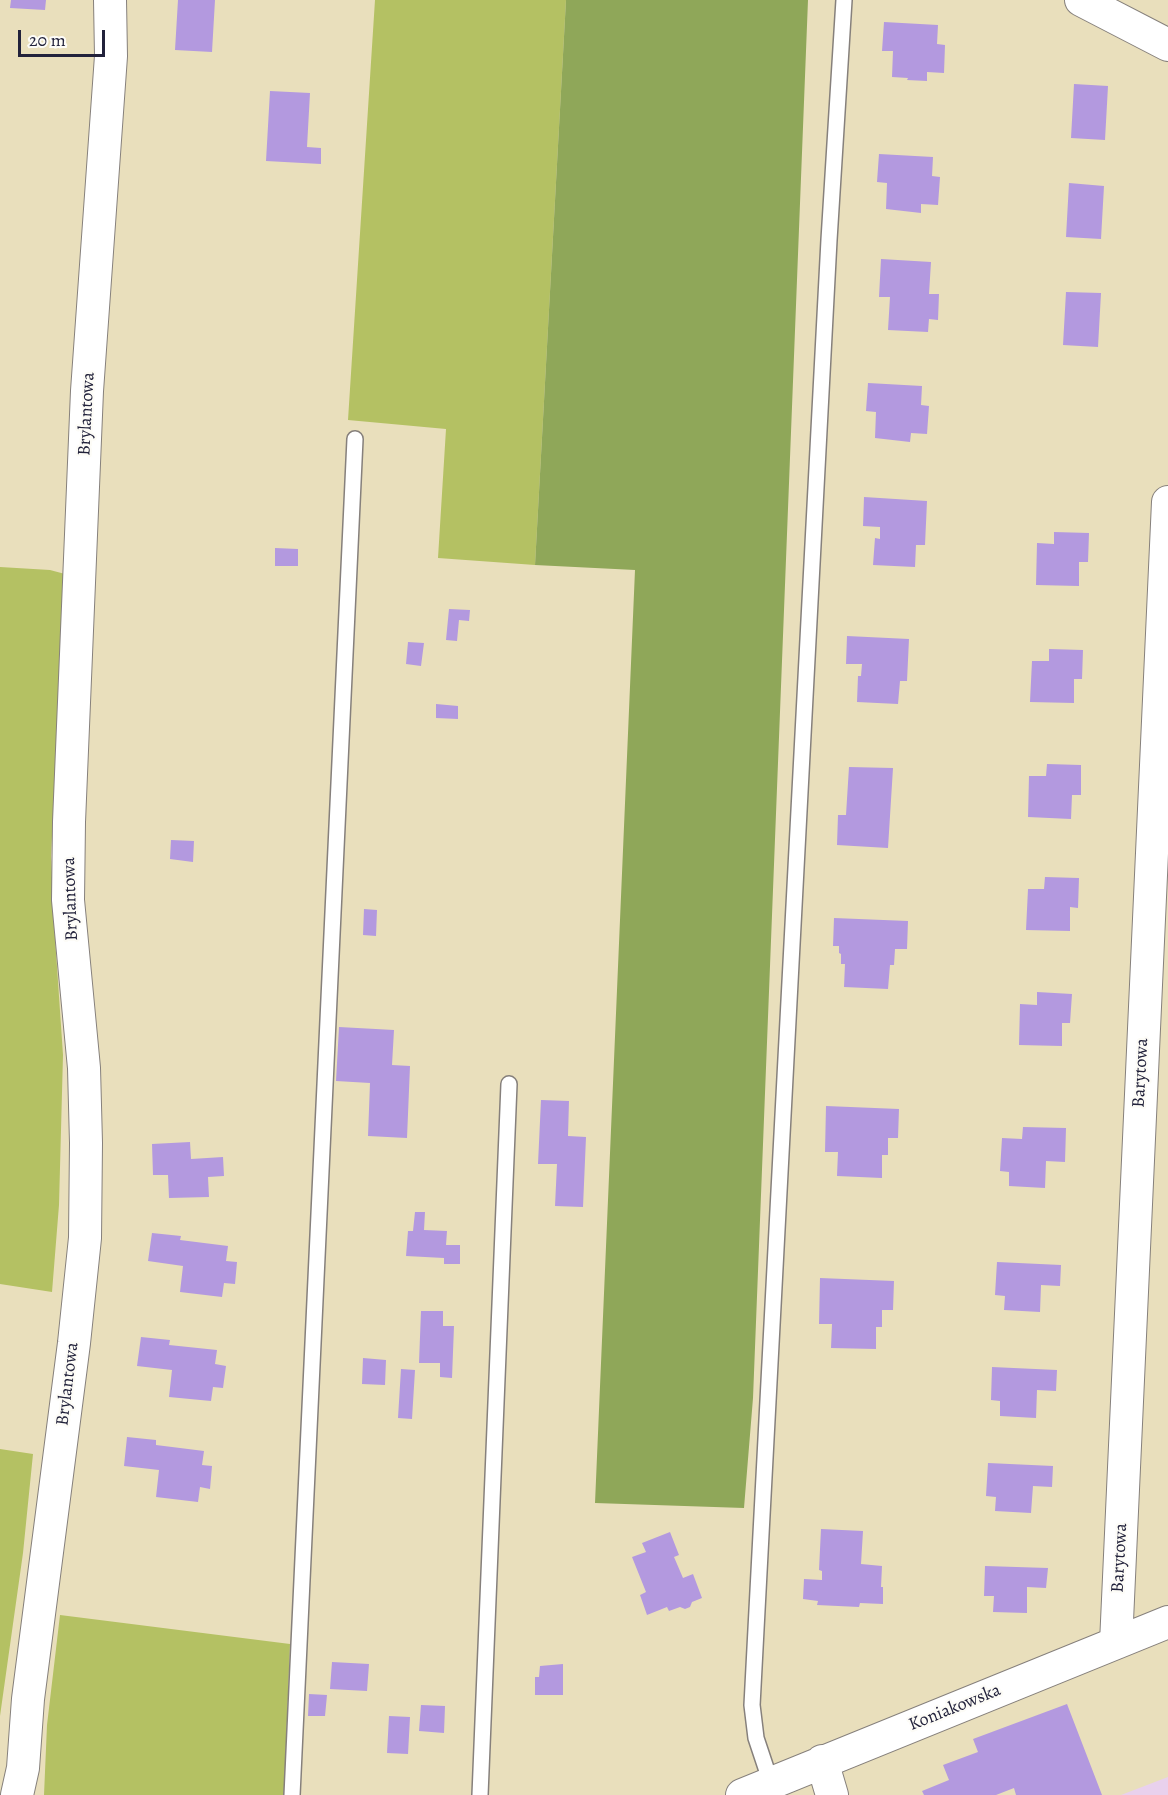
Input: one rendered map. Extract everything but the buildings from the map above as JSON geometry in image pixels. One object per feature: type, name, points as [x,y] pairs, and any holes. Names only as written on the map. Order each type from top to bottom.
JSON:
[{"type":"street","name":"Brylantowa","points":[[17,1795],[23,1768],[28,1699],[74,1343],[85,1238],[84,1068],[68,900],[69,833],[87,392],[111,56],[110,0]]},
{"type":"street","points":[[1081,0],[1168,45]]},
{"type":"street","name":"Barytowa","points":[[1116,1643],[1168,502]]},
{"type":"street","name":"Koniakowska","points":[[742,1795],[1168,1622]]},
{"type":"street","points":[[822,1761],[832,1795]]},
{"type":"lane","points":[[771,1783],[756,1738],[752,1705],[829,240],[844,0]]},
{"type":"lane","points":[[292,1795],[356,439]]},
{"type":"lane","points":[[480,1795],[509,1084]]},
{"type":"shaded area","points":[[1168,1777],[1168,1795],[1121,1795]]},
{"type":"green space","points":[[375,0],[566,0],[535,565],[438,558],[446,429],[348,420]]},
{"type":"green space","points":[[566,0],[808,0],[753,1398],[744,1508],[595,1503],[635,570],[535,565]]},
{"type":"green space","points":[[0,567],[50,570],[65,574],[51,856],[63,1055],[59,1205],[52,1292],[0,1284]]},
{"type":"green space","points":[[0,1449],[33,1454],[23,1553],[0,1716]]},
{"type":"green space","points":[[60,1615],[290,1644],[284,1795],[44,1795],[47,1725]]}]
